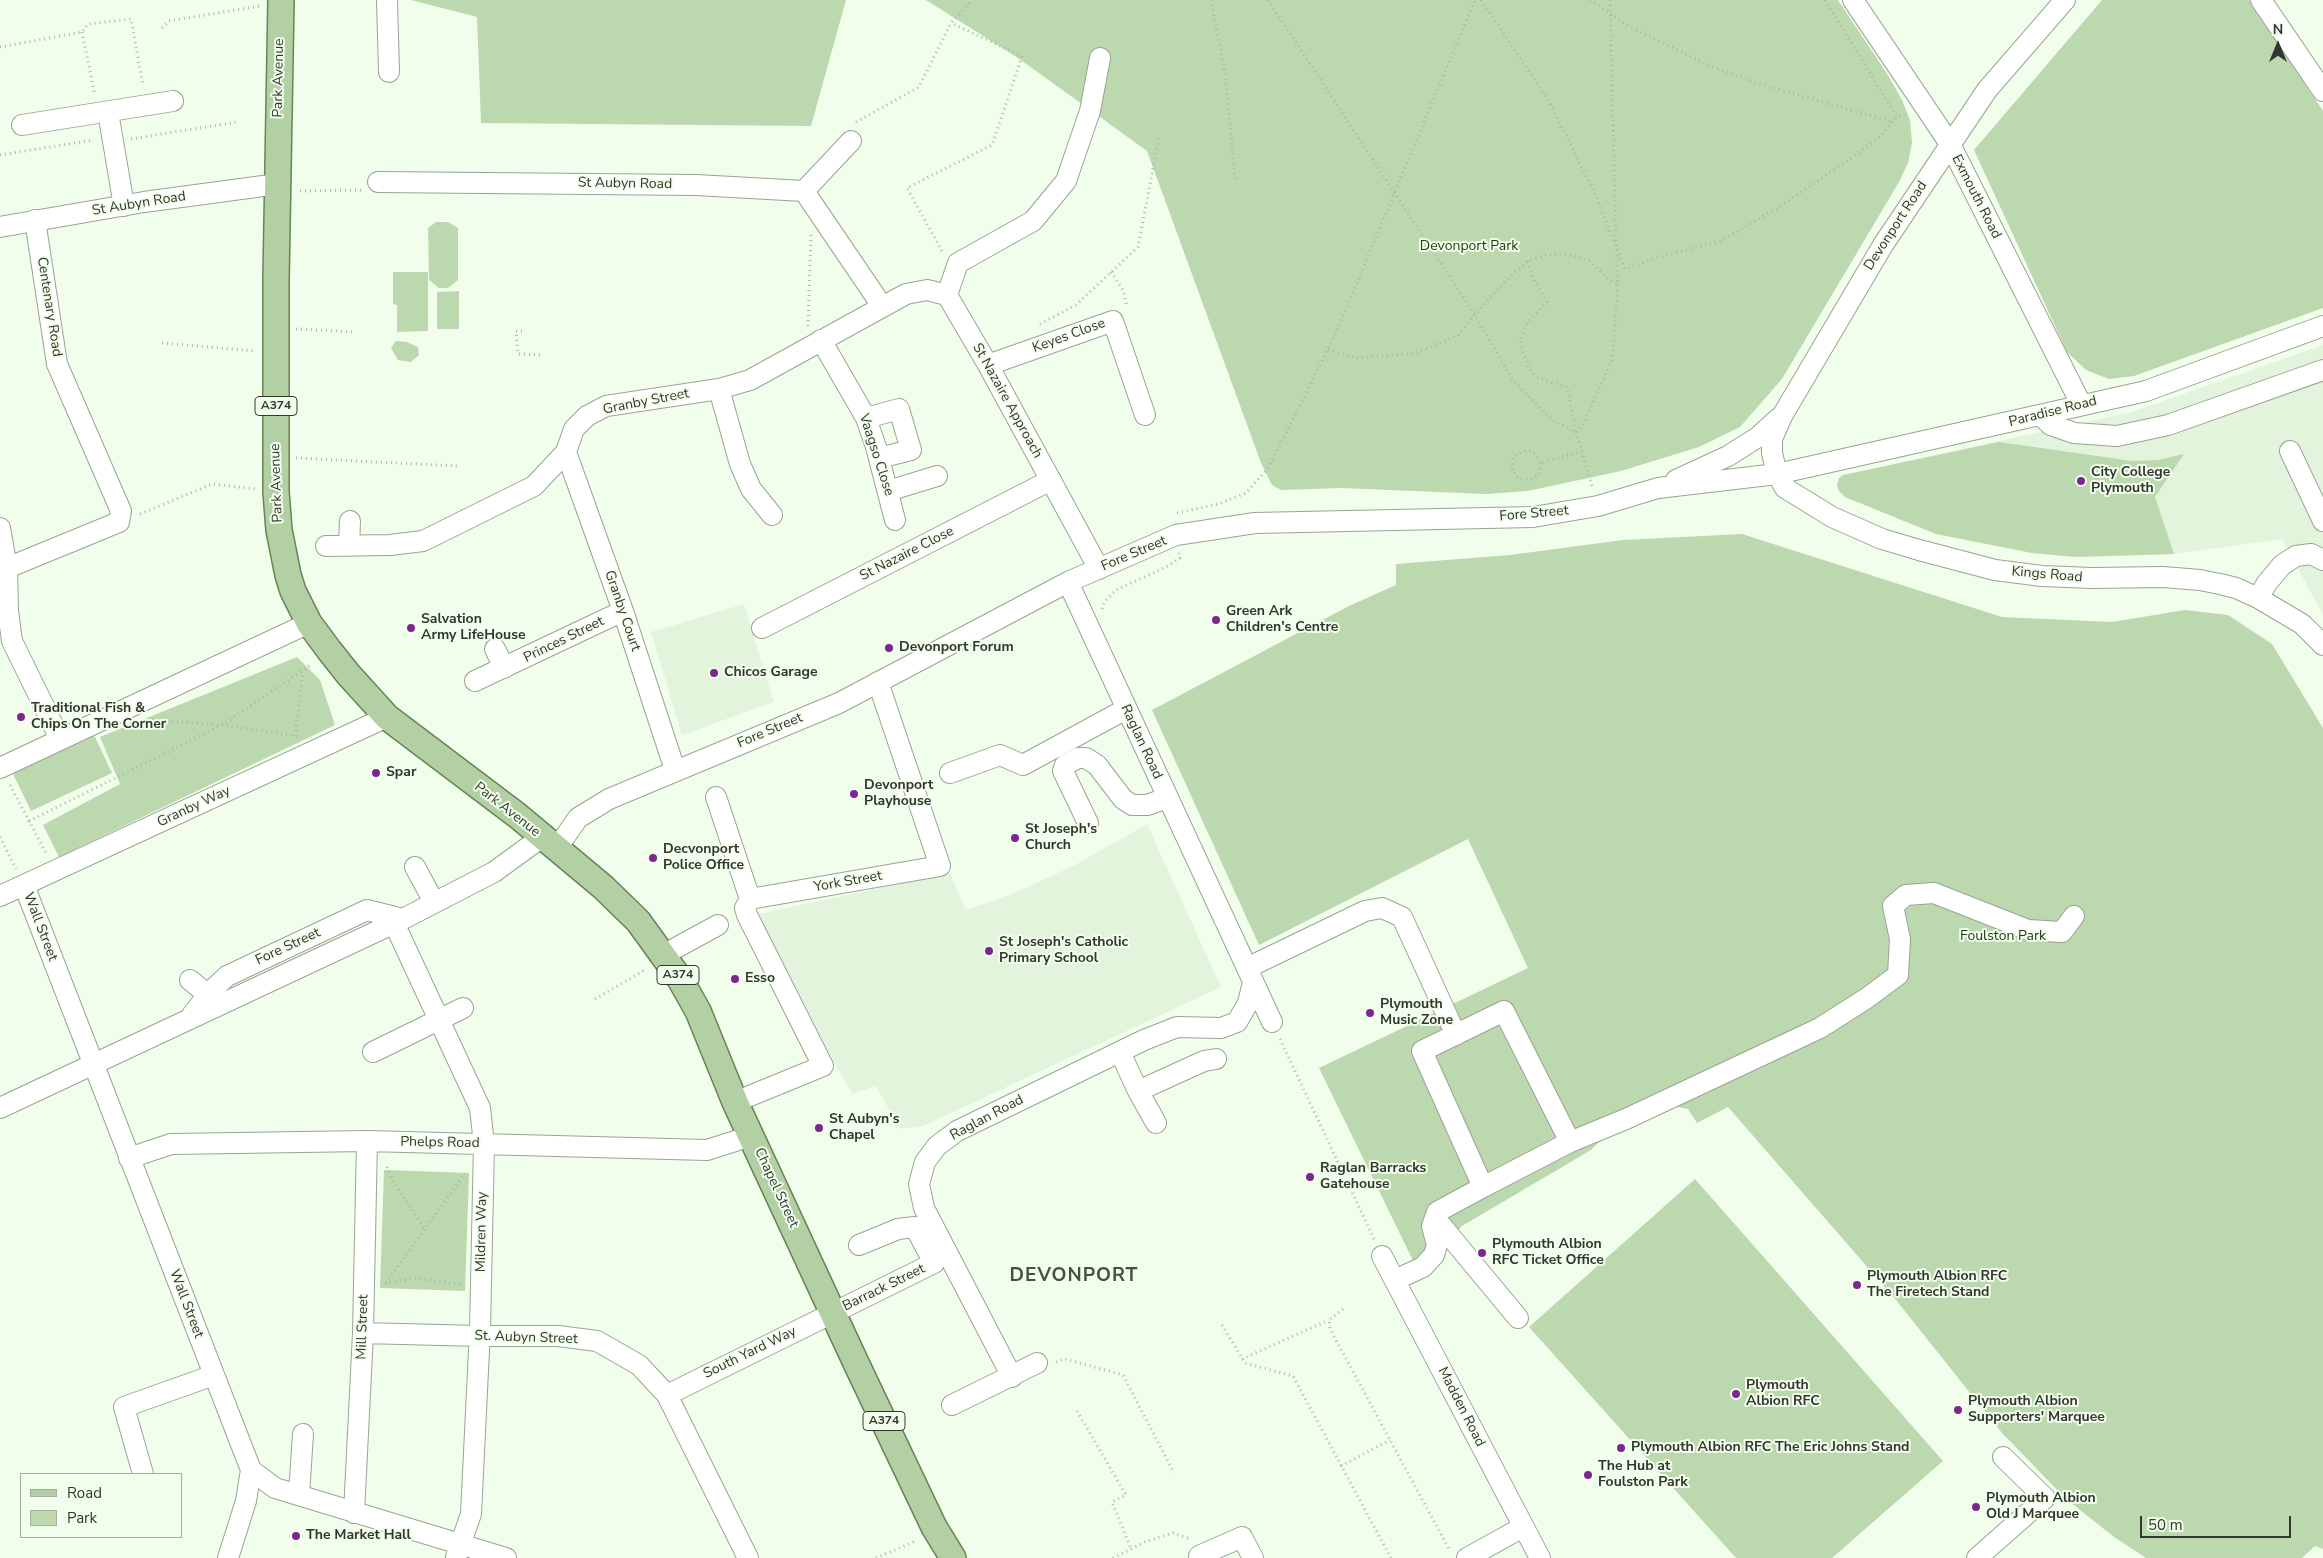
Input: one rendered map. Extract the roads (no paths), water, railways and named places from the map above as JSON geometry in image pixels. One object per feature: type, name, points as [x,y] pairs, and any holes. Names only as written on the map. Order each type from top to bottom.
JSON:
[{"type":"main road","name":"Park Avenue","points":[[281,0],[276,340],[276,492],[279,530],[288,575],[309,623],[348,674],[387,718],[550,842]]},
{"type":"main road","name":"Chapel Street","points":[[550,842],[603,887],[638,921],[680,978],[698,1011],[735,1102],[937,1532],[953,1558]]},
{"type":"street","points":[[387,0],[389,72]]},
{"type":"street","name":"Exmouth Road","points":[[1853,0],[1950,144],[2081,404]]},
{"type":"street","name":"Devonport Road","points":[[1777,474],[1772,453],[1772,438],[1782,416],[1883,245],[1987,90],[2064,0]]},
{"type":"street","points":[[2261,0],[2323,91]]},
{"type":"street","points":[[851,141],[804,191],[882,306],[906,294],[920,291],[927,290],[947,295],[958,263],[1033,221],[1066,181],[1090,111],[1100,58]]},
{"type":"street","points":[[22,125],[174,101]]},
{"type":"street","points":[[103,112],[113,139],[124,206]]},
{"type":"street","name":"St Aubyn Road","points":[[378,182],[696,185],[804,191]]},
{"type":"street","name":"St Aubyn Road","points":[[0,227],[124,206],[278,187]]},
{"type":"street","name":"Centenary Road","points":[[4,574],[119,522],[121,512],[119,503],[57,364],[35,220]]},
{"type":"street","name":"St Nazaire Approach","points":[[947,295],[988,365],[1099,568]]},
{"type":"street","name":"Granby Street","points":[[326,546],[390,545],[422,540],[534,486],[566,452],[574,429],[587,416],[606,406],[719,389],[750,380],[882,306]]},
{"type":"street","name":"Keyes Close","points":[[988,365],[1113,321],[1145,414]]},
{"type":"street","name":"Paradise Road","points":[[1777,474],[2041,416],[2081,404],[2146,391],[2323,326]]},
{"type":"street","name":"Vaagso Close","points":[[815,343],[866,418],[879,458],[895,520]]},
{"type":"street","points":[[2041,416],[2051,425],[2074,433],[2117,436],[2168,425],[2323,370]]},
{"type":"street","points":[[719,389],[740,464],[751,489],[772,514]]},
{"type":"street","points":[[866,418],[898,409],[911,450],[879,458]]},
{"type":"street","points":[[1658,488],[1728,456],[1758,437],[1782,416]]},
{"type":"street","points":[[2290,451],[2323,521]]},
{"type":"street","name":"Granby Court","points":[[566,452],[623,611],[676,770]]},
{"type":"street","name":"Fore Street","points":[[0,1108],[398,921],[550,842],[578,818],[609,799],[838,703],[1068,582],[1176,536],[1255,523],[1533,516],[1598,506],[1658,488],[1777,474]]},
{"type":"street","name":"Kings Road","points":[[1777,474],[1784,488],[1844,523],[1882,538],[1948,559],[1995,570],[2042,576],[2092,578],[2163,577],[2200,580],[2236,588],[2258,598],[2302,624],[2323,644]]},
{"type":"street","points":[[888,491],[937,476]]},
{"type":"street","name":"St Nazaire Close","points":[[762,628],[1051,480]]},
{"type":"street","points":[[349,546],[350,521]]},
{"type":"street","points":[[0,528],[12,641],[60,740]]},
{"type":"street","points":[[2258,598],[2267,583],[2282,565],[2296,556],[2311,554],[2322,557]]},
{"type":"street","name":"Raglan Road","points":[[1068,582],[1272,1022]]},
{"type":"street","name":"Princes Street","points":[[475,681],[623,611]]},
{"type":"street","points":[[1,768],[309,623]]},
{"type":"street","points":[[495,649],[504,668]]},
{"type":"street","name":"York Street","points":[[750,899],[940,866],[878,682]]},
{"type":"street","points":[[950,772],[1000,755],[1023,765],[1126,709]]},
{"type":"street","name":"Granby Way","points":[[0,896],[387,718]]},
{"type":"street","points":[[1088,823],[1063,771],[1065,766],[1078,758],[1086,758],[1097,766],[1123,798],[1132,805],[1146,805],[1167,798]]},
{"type":"street","points":[[716,796],[750,899],[744,908],[823,1066],[735,1102]]},
{"type":"street","points":[[415,868],[434,902]]},
{"type":"street","name":"Wall Street","points":[[24,885],[251,1470]]},
{"type":"street","points":[[1395,1280],[1423,1267],[1434,1256],[1437,1245],[1432,1226],[1437,1212],[1570,1142],[1626,1119],[1820,1028],[1867,998],[1898,974],[1900,939],[1893,906],[1906,895],[1934,893],[2028,930],[2062,932],[2074,916]]},
{"type":"street","points":[[1250,975],[1365,911],[1382,908],[1402,917],[1456,1035]]},
{"type":"street","name":"Fore Street","points":[[190,1019],[208,995],[227,976],[367,910],[398,921]]},
{"type":"street","name":"Mildren Way","points":[[398,921],[439,1020],[480,1108],[484,1144],[481,1287],[471,1514],[458,1552]]},
{"type":"street","points":[[664,956],[718,924]]},
{"type":"street","name":"Raglan Road","points":[[1012,1377],[924,1208],[919,1184],[925,1162],[937,1146],[957,1131],[1120,1052],[1176,1027],[1221,1028],[1237,1022],[1248,1002],[1250,975]]},
{"type":"street","points":[[190,980],[208,995]]},
{"type":"street","points":[[373,1052],[463,1008]]},
{"type":"street","points":[[1484,1187],[1422,1051],[1504,1011],[1570,1142]]},
{"type":"street","points":[[1120,1052],[1138,1091],[1156,1123]]},
{"type":"street","points":[[1138,1091],[1204,1061],[1216,1059]]},
{"type":"street","name":"Phelps Road","points":[[129,1158],[171,1144],[368,1141],[707,1150],[751,1136]]},
{"type":"street","name":"Mill Street","points":[[354,1512],[363,1333],[368,1141]]},
{"type":"street","points":[[1435,1218],[1518,1318]]},
{"type":"street","name":"Barrack Street","points":[[834,1312],[934,1263],[915,1227],[898,1229],[859,1245]]},
{"type":"street","name":"Madden Road","points":[[1382,1256],[1540,1558]]},
{"type":"street","name":"South Yard Way","points":[[668,1395],[834,1312]]},
{"type":"street","name":"St. Aubyn Street","points":[[363,1333],[558,1336],[598,1341],[639,1365],[668,1395],[748,1558]]},
{"type":"street","points":[[952,1406],[1012,1377],[1037,1362]]},
{"type":"street","points":[[143,1473],[124,1408],[214,1375]]},
{"type":"street","points":[[299,1495],[303,1434]]},
{"type":"street","points":[[1977,1558],[2045,1498],[2003,1458]]},
{"type":"street","points":[[228,1558],[246,1501],[251,1470],[275,1488],[354,1512],[458,1552],[506,1558]]},
{"type":"street","points":[[1459,1554],[1523,1527]]},
{"type":"street","points":[[1196,1551],[1242,1537],[1253,1558]]},
{"type":"place","name":"City College Plymouth","points":[[2081,481]]},
{"type":"place","name":"Green Ark Children's Centre","points":[[1216,620]]},
{"type":"place","name":"Salvation Army LifeHouse","points":[[411,628]]},
{"type":"place","name":"Devonport Forum","points":[[889,648]]},
{"type":"place","name":"Chicos Garage","points":[[714,673]]},
{"type":"place","name":"Traditional Fish & Chips On The Corner","points":[[21,717]]},
{"type":"place","name":"Spar","points":[[376,773]]},
{"type":"place","name":"Devonport Playhouse","points":[[854,794]]},
{"type":"place","name":"St Joseph's Church","points":[[1015,838]]},
{"type":"place","name":"Decvonport Police Office","points":[[653,858]]},
{"type":"place","name":"St Joseph's Catholic Primary School","points":[[989,951]]},
{"type":"place","name":"Esso","points":[[735,979]]},
{"type":"place","name":"Plymouth Music Zone","points":[[1370,1013]]},
{"type":"place","name":"St Aubyn's Chapel","points":[[819,1128]]},
{"type":"place","name":"Raglan Barracks Gatehouse","points":[[1310,1177]]},
{"type":"place","name":"Plymouth Albion RFC Ticket Office","points":[[1482,1253]]},
{"type":"place","name":"Plymouth Albion RFC The Firetech Stand","points":[[1857,1285]]},
{"type":"place","name":"Plymouth Albion RFC","points":[[1736,1394]]},
{"type":"place","name":"Plymouth Albion Supporters' Marquee","points":[[1958,1410]]},
{"type":"place","name":"Plymouth Albion RFC The Eric Johns Stand","points":[[1621,1448]]},
{"type":"place","name":"The Hub at Foulston Park","points":[[1588,1475]]},
{"type":"place","name":"Plymouth Albion Old J Marquee","points":[[1976,1507]]},
{"type":"place","name":"The Market Hall","points":[[296,1536]]},
{"type":"district","name":"DEVONPORT","points":[[1074,1276]]},
{"type":"park label","name":"Devonport Park","points":[[1469,247]]},
{"type":"park label","name":"Foulston Park","points":[[2003,937]]}]
